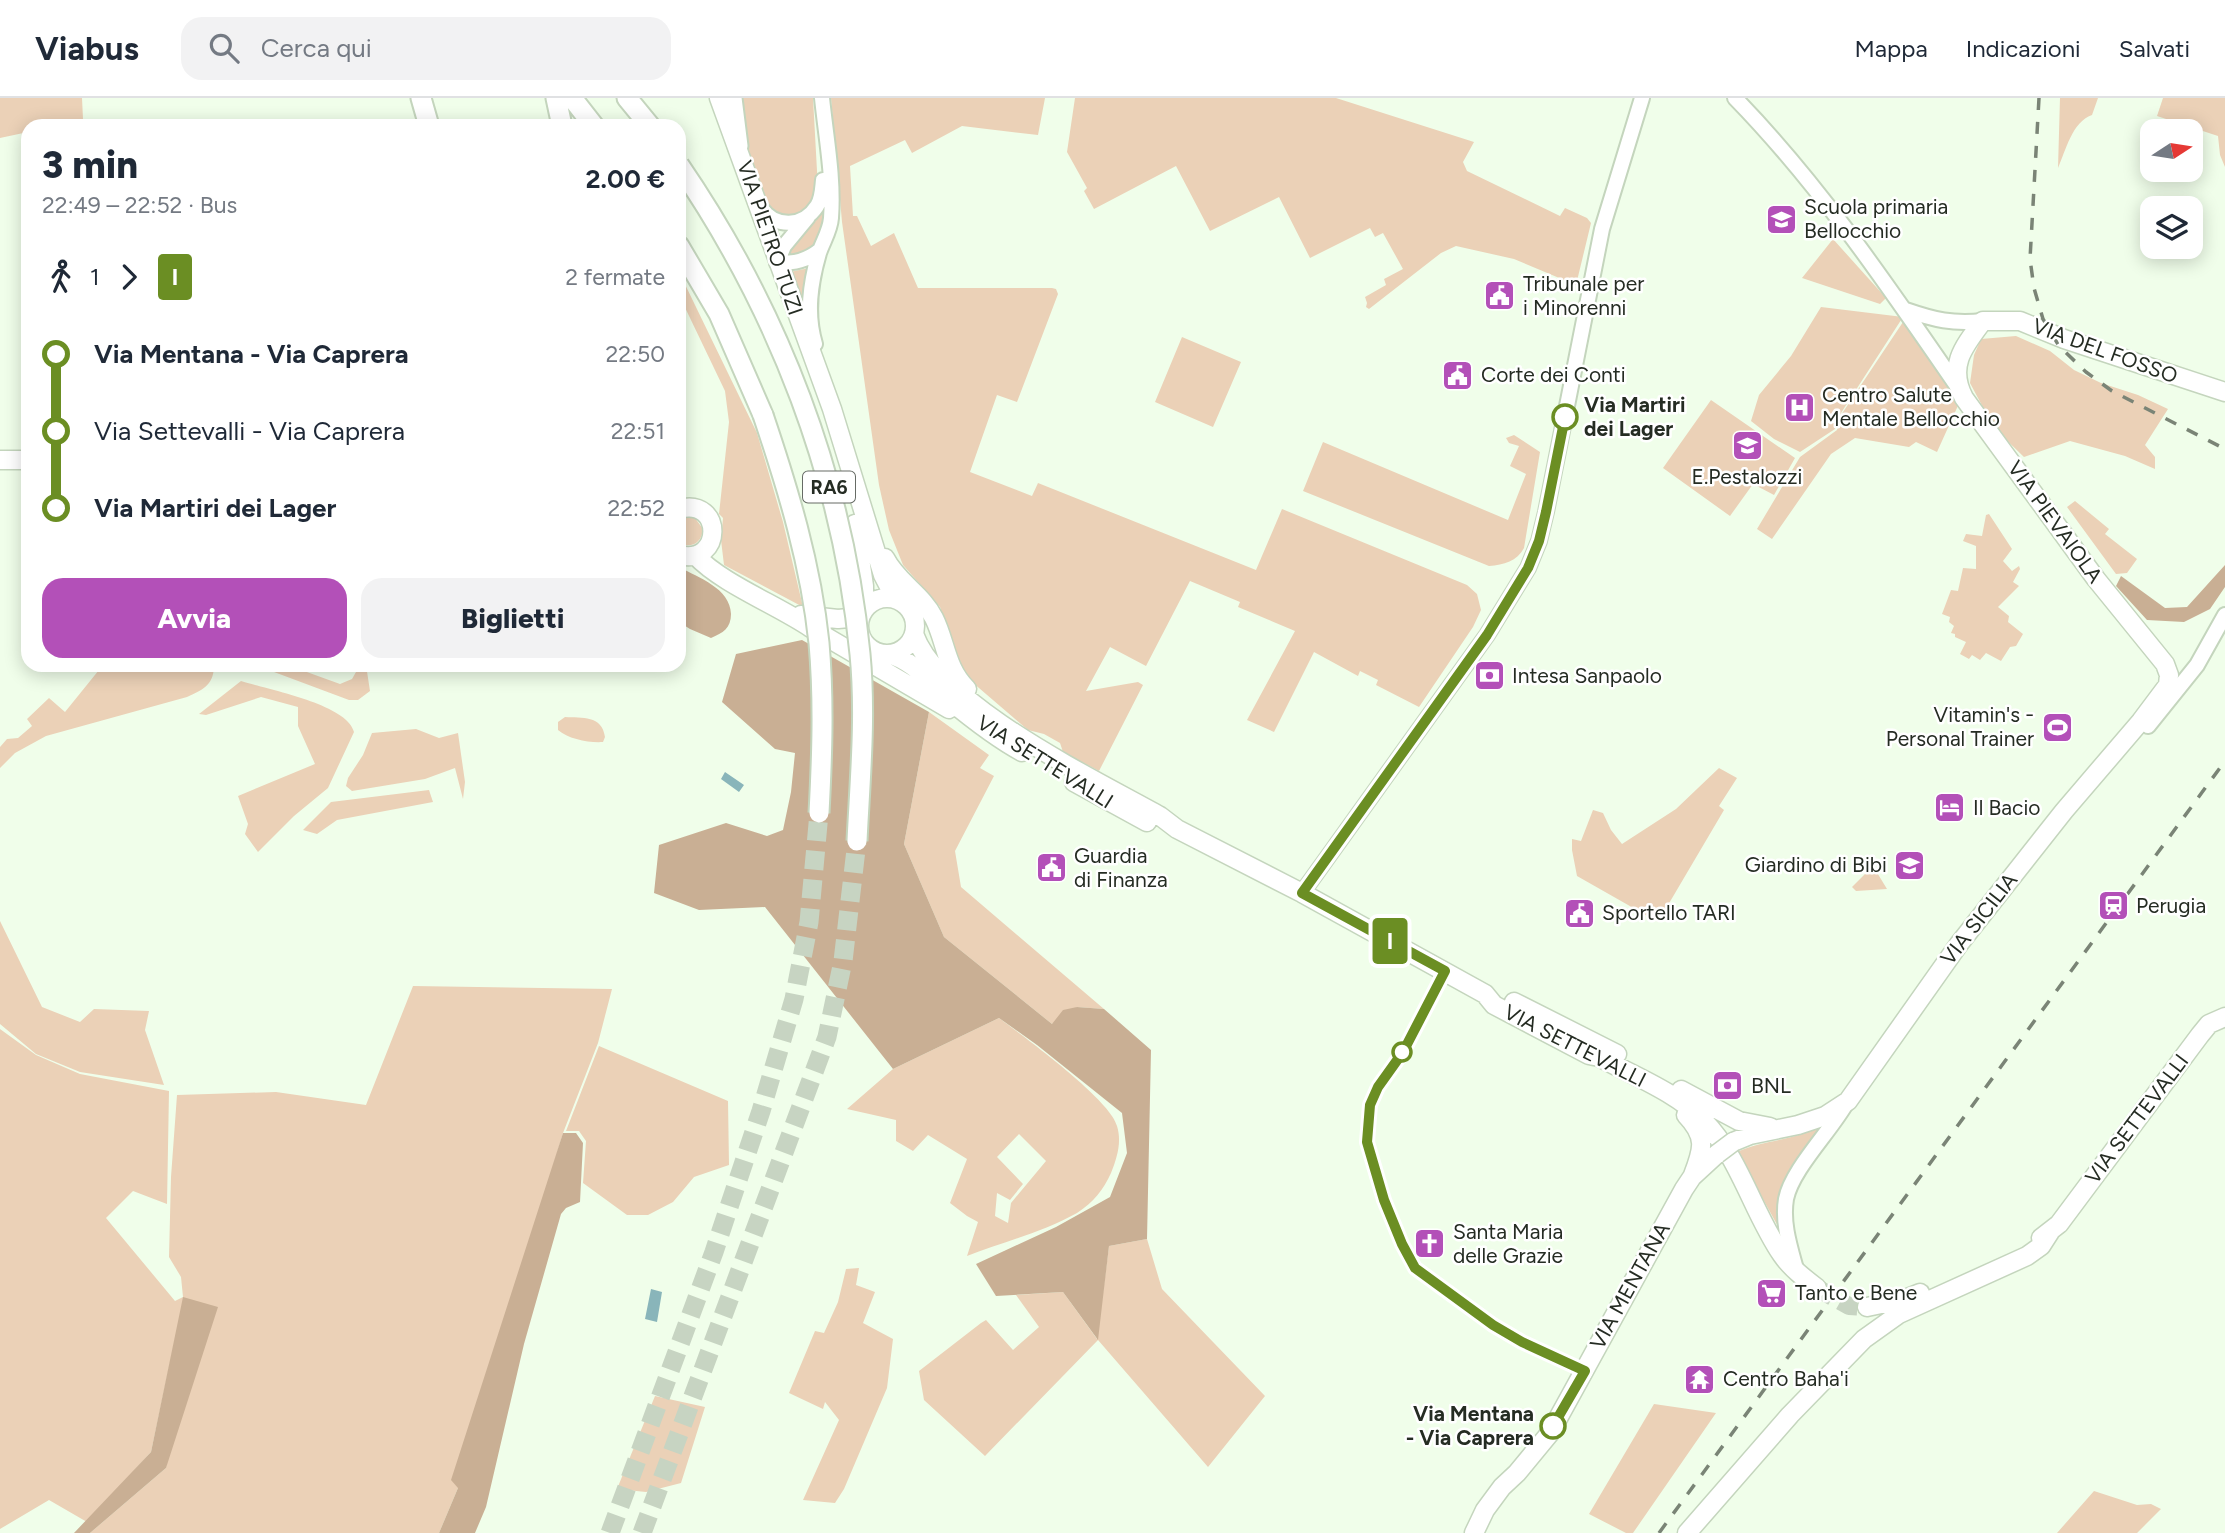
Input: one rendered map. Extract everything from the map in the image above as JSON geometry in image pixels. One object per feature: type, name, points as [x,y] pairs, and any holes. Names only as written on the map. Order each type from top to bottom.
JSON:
[{"type":"highway","points":[[421,98],[427,119]]},
{"type":"highway","points":[[556,98],[560,119]]},
{"type":"highway","points":[[572,98],[588,119]]},
{"type":"highway","points":[[627,98],[646,119]]},
{"type":"highway","points":[[636,98],[648,119]]},
{"type":"highway","points":[[732,98],[738,146]]},
{"type":"highway","name":"RA6","points":[[686,176],[726,238],[756,293],[799,391],[827,479],[848,572],[860,655],[862,739],[857,841]]},
{"type":"highway","name":"RA6","points":[[686,258],[719,314],[743,365],[764,415],[788,488],[819,642],[823,738],[819,813]]},
{"type":"main road","name":"VIA PIETRO TUZI","points":[[719,98],[832,408],[883,575],[895,598]]},
{"type":"main road","points":[[1960,390],[1957,371],[1962,349],[1983,321]]},
{"type":"main road","name":"VIA DEL FOSSO","points":[[1983,321],[2020,321],[2064,339],[2225,392]]},
{"type":"main road","name":"VIA PIETRO TUZI","points":[[819,378],[822,411],[846,483],[859,544],[864,586],[862,613]]},
{"type":"main road","name":"VIA PIEVAIOLA","points":[[1960,390],[2096,579],[2165,664],[2169,675],[2168,685],[2120,745]]},
{"type":"main road","points":[[0,460],[21,460]]},
{"type":"main road","points":[[854,484],[891,570],[917,593],[935,619],[954,673],[1018,743]]},
{"type":"main road","points":[[686,508],[692,507],[706,515],[713,531],[695,552],[704,564],[811,628],[1018,743]]},
{"type":"main road","points":[[791,614],[838,619],[862,613],[878,598],[895,598],[910,609],[915,625],[914,634],[904,649],[888,654],[871,649],[846,635],[811,628]]},
{"type":"main road","points":[[862,613],[860,635],[864,643]]},
{"type":"main road","name":"VIA SETTEVALLI","points":[[914,634],[924,657],[944,679],[1018,743]]},
{"type":"main road","name":"VIA SETTEVALLI","points":[[888,654],[901,657],[915,666],[949,699],[1154,826],[1177,829],[1302,893],[1485,994],[1494,1005],[1589,1055],[1599,1057],[1689,1106],[1707,1123],[1732,1160],[1763,1224],[1783,1256],[1797,1273],[1817,1288]]},
{"type":"main road","name":"VIA SICILIA","points":[[1848,1101],[1959,944],[2120,745]]},
{"type":"main road","points":[[1485,994],[1500,994],[1739,1121],[1777,1128]]},
{"type":"main road","name":"VIA SETTEVALLI","points":[[1867,1307],[1905,1299],[2028,1245],[2050,1232],[2059,1224],[2200,1035],[2209,1024],[2222,1018]]},
{"type":"main road","points":[[1589,1055],[1605,1069],[1685,1114],[1696,1126],[1702,1141],[1701,1154],[1692,1177]]},
{"type":"main road","points":[[1692,1177],[1733,1142],[1750,1135],[1825,1116],[1848,1101]]},
{"type":"main road","name":"VIA MENTANA","points":[[1474,1533],[1502,1487],[1550,1433],[1618,1306],[1692,1177]]},
{"type":"main road","points":[[1687,1533],[1790,1415],[1864,1339],[1899,1314],[2027,1256],[2041,1246],[2050,1232]]},
{"type":"street","points":[[822,98],[831,180],[831,218],[828,236],[820,250],[809,298],[810,318],[848,460]]},
{"type":"street","points":[[1302,893],[1487,635],[1528,568],[1539,541],[1546,512],[1602,229],[1642,98]]},
{"type":"street","name":"VIA PIEVAIOLA","points":[[1735,98],[1767,131],[1906,310],[1960,390]]},
{"type":"street","points":[[820,250],[808,259],[777,263],[784,246],[814,210],[821,195],[827,147]]},
{"type":"street","points":[[757,202],[767,217],[776,222],[792,223],[814,210]]},
{"type":"street","points":[[1906,310],[1957,324],[1983,321]]},
{"type":"street","points":[[2120,745],[2142,733],[2197,665],[2225,615]]},
{"type":"street","points":[[1797,1273],[1785,1223],[1787,1199],[1796,1176],[1848,1101]]},
{"type":"shaded area","points":[[0,98],[82,98],[83,119],[21,119],[21,134],[0,138]]},
{"type":"shaded area","points":[[737,98],[813,98],[818,189],[809,205],[797,215],[782,215],[767,205],[742,137]]},
{"type":"shaded area","points":[[831,98],[1045,98],[1038,135],[962,126],[912,153],[905,140],[850,166],[853,216],[857,216],[871,246],[894,233],[918,288],[1052,288],[1056,289],[1058,294],[1017,402],[997,395],[970,472],[1032,496],[1038,483],[1256,570],[1282,509],[1467,585],[1477,594],[1481,610],[1473,627],[1419,707],[1376,685],[1378,680],[1360,671],[1358,676],[1314,652],[1274,732],[1247,720],[1295,631],[1238,607],[1240,602],[1190,581],[1146,666],[1110,647],[1086,691],[1138,682],[1143,685],[1099,771],[1063,752],[1060,743],[1044,734],[1028,730],[972,682],[961,667],[940,607],[903,565],[889,530],[879,485],[842,222]]},
{"type":"shaded area","points":[[1075,98],[1336,98],[1474,142],[1463,162],[1467,171],[1560,216],[1565,208],[1587,218],[1591,223],[1576,285],[1514,259],[1456,246],[1441,253],[1369,309],[1366,307],[1365,297],[1386,285],[1384,279],[1403,269],[1383,233],[1375,237],[1370,228],[1310,258],[1279,197],[1210,231],[1176,166],[1094,209],[1084,191],[1087,188],[1067,152]]},
{"type":"shaded area","points":[[2060,98],[2098,98],[2092,115],[2075,130],[2058,168]]},
{"type":"shaded area","points":[[2163,98],[2225,98],[2225,167],[2220,155],[2218,136],[2203,131],[2203,119],[2166,119],[2157,116]]},
{"type":"shaded area","points":[[825,201],[826,230],[809,253],[789,256],[788,253],[815,220]]},
{"type":"shaded area","points":[[1833,239],[1886,298],[1880,304],[1802,278]]},
{"type":"shaded area","points":[[809,268],[803,297],[804,318],[790,272]]},
{"type":"shaded area","points":[[686,286],[757,433],[783,522],[803,607],[724,565],[721,540],[723,518],[719,514],[729,422],[725,391],[686,310]]},
{"type":"shaded area","points":[[1821,307],[1903,317],[1841,413],[1835,429],[1800,452],[1774,439],[1751,421],[1759,395],[1791,356]]},
{"type":"shaded area","points":[[1905,319],[1961,399],[1937,452],[1916,442],[1909,447],[1855,438],[1831,454],[1772,539],[1757,529],[1800,457],[1837,430],[1841,415]]},
{"type":"shaded area","points":[[2016,336],[2050,351],[2074,370],[2101,383],[2138,395],[2168,409],[2145,445],[2155,457],[2155,469],[2125,456],[2070,441],[2024,457],[1994,428],[1970,383],[1974,355],[1981,339]]},
{"type":"shaded area","points":[[1182,337],[1241,362],[1213,427],[1155,402]]},
{"type":"shaded area","points":[[1711,400],[1795,458],[1774,495],[1753,484],[1730,516],[1663,468]]},
{"type":"shaded area","points":[[1514,435],[1540,452],[1524,548],[1518,556],[1505,563],[1489,566],[1303,491],[1323,442],[1508,520],[1526,474],[1510,466],[1519,446],[1509,443],[1506,438]]},
{"type":"shaded area","points":[[2075,501],[2109,529],[2105,534],[2137,559],[2127,573],[2116,574],[2067,507]]},
{"type":"shaded area","points":[[1989,514],[2012,549],[2003,561],[2012,571],[2019,566],[2020,569],[2013,582],[2019,586],[1998,607],[2009,616],[2008,622],[2023,634],[2016,646],[2010,647],[2001,661],[1986,653],[1980,660],[1972,655],[1969,659],[1960,654],[1966,642],[1951,633],[1954,626],[1949,622],[1950,617],[1942,614],[1951,590],[1958,591],[1963,568],[1976,569],[1976,546],[1963,541],[1966,534],[1982,536],[1986,515]]},
{"type":"shaded area","points":[[686,516],[695,518],[703,529],[701,538],[692,545],[686,545]]},
{"type":"shaded area","points":[[2225,565],[2225,587],[2210,609],[2184,622],[2147,620],[2116,586],[2121,576],[2165,608],[2187,607]]},
{"type":"shaded area","points":[[686,571],[719,591],[725,597],[731,614],[726,629],[711,638],[686,626]]},
{"type":"shaded area","points":[[802,640],[929,712],[904,844],[944,937],[1052,1024],[1063,1010],[1077,1007],[1104,1009],[1151,1050],[1147,1239],[1109,1246],[1098,1340],[1063,1292],[996,1296],[976,1264],[1056,1227],[1110,1197],[1127,1153],[1122,1113],[999,1018],[893,1069],[765,907],[699,910],[654,893],[659,845],[726,823],[767,836],[783,830],[795,753],[775,749],[722,702],[736,654]]},
{"type":"shaded area","points":[[97,672],[213,672],[209,683],[187,697],[46,736],[15,753],[0,768],[0,747],[7,739],[18,738],[32,726],[27,719],[49,698],[65,712]]},
{"type":"shaded area","points":[[274,672],[307,672],[340,684],[352,679],[356,672],[367,672],[370,691],[358,700],[349,700]]},
{"type":"shaded area","points":[[241,681],[322,706],[337,713],[348,722],[354,732],[328,788],[294,816],[258,852],[245,834],[248,824],[238,796],[315,764],[298,726],[298,707],[261,697],[206,715],[199,714]]},
{"type":"shaded area","points":[[929,712],[989,755],[980,768],[994,776],[955,851],[961,887],[1104,1009],[1077,1007],[1052,1024],[944,937],[904,844]]},
{"type":"shaded area","points":[[565,717],[596,721],[603,730],[603,742],[579,740],[562,733],[558,730],[558,722]]},
{"type":"shaded area","points":[[416,729],[439,738],[458,733],[465,782],[463,799],[455,768],[425,779],[352,791],[346,786],[372,733]]},
{"type":"shaded area","points":[[1719,768],[1737,778],[1719,806],[1724,810],[1658,922],[1577,876],[1572,839],[1581,841],[1593,810],[1603,813],[1622,844],[1676,809]]},
{"type":"shaded area","points":[[429,790],[433,802],[337,820],[317,834],[303,830],[331,802]]},
{"type":"shaded area","points":[[1873,866],[1887,889],[1856,891],[1852,887]]},
{"type":"shaded area","points":[[0,921],[42,1007],[80,1022],[94,1009],[149,1011],[145,1030],[164,1085],[80,1072],[36,1054],[0,1024]]},
{"type":"shaded area","points":[[413,986],[612,989],[598,1043],[563,1133],[458,1488],[439,1533],[90,1533],[166,1468],[184,1297],[151,1452],[87,1522],[49,1500],[0,1529],[0,1029],[36,1055],[80,1074],[169,1091],[167,1204],[133,1191],[106,1218],[175,1301],[183,1297],[181,1277],[169,1257],[177,1095],[276,1092],[366,1105]]},
{"type":"shaded area","points":[[999,1018],[1065,1069],[1111,1115],[1117,1126],[1119,1144],[1105,1185],[1088,1204],[1064,1220],[967,1256],[978,1222],[950,1203],[967,1159],[928,1135],[913,1151],[896,1141],[896,1120],[847,1109],[893,1069]],"holes":[[[1019,1134],[1046,1161],[1011,1203],[1008,1223],[995,1216],[997,1193],[1010,1200],[1023,1184],[997,1157]]]},
{"type":"shaded area","points":[[599,1046],[728,1101],[729,1165],[694,1177],[673,1202],[648,1215],[627,1215],[583,1183],[586,1141],[579,1131],[566,1131]]},
{"type":"shaded area","points":[[1828,1121],[1811,1144],[1780,1230],[1737,1152],[1805,1133]]},
{"type":"shaded area","points":[[563,1133],[576,1133],[583,1143],[580,1202],[566,1208],[561,1214],[524,1344],[486,1507],[475,1533],[439,1533],[458,1488],[451,1480]]},
{"type":"shaded area","points":[[1147,1239],[1162,1289],[1265,1396],[1208,1467],[1098,1340],[985,1456],[924,1400],[919,1371],[981,1323],[986,1320],[1013,1350],[1039,1327],[1016,1295],[1063,1292],[1097,1339],[1109,1246]]},
{"type":"shaded area","points":[[859,1268],[856,1285],[875,1292],[863,1323],[893,1339],[887,1388],[844,1489],[835,1503],[803,1500],[839,1420],[825,1402],[823,1409],[789,1393],[815,1331],[824,1333],[838,1302],[846,1269]]},
{"type":"shaded area","points":[[183,1297],[218,1307],[166,1468],[90,1533],[74,1533],[151,1452]]},
{"type":"shaded area","points":[[655,1396],[705,1407],[681,1483],[646,1492],[617,1489]]},
{"type":"shaded area","points":[[1654,1404],[1716,1413],[1633,1533],[1626,1533],[1589,1514]]},
{"type":"shaded area","points":[[2094,1491],[2137,1505],[2151,1504],[2161,1509],[2137,1533],[2057,1533]]},
{"type":"water","points":[[725,772],[744,785],[739,792],[721,779]]},
{"type":"water","points":[[651,1289],[662,1292],[657,1322],[645,1319]]},
{"type":"tunnel","points":[[610,1533],[714,1252],[761,1111],[794,999],[809,922],[819,813]]},
{"type":"tunnel","points":[[642,1533],[827,1037],[843,961],[857,841]]},
{"type":"tunnel","points":[[1817,1288],[1849,1306],[1867,1307]]},
{"type":"railway","points":[[2039,98],[2030,259],[2034,288],[2043,319],[2059,346],[2086,372],[2112,391],[2225,449]]},
{"type":"railway","points":[[1659,1533],[2225,761]]},
{"type":"bus line","name":"I","points":[[1553,1426],[1585,1371],[1522,1342],[1493,1325],[1415,1268],[1388,1213],[1367,1142],[1370,1105],[1378,1087],[1403,1052],[1445,971],[1302,893],[1487,635],[1528,568],[1539,541],[1565,417]]},
{"type":"place","name":"Scuola primaria Bellocchio","points":[[1781,219]]},
{"type":"place","name":"Tribunale per i Minorenni","points":[[1500,296]]},
{"type":"place","name":"Corte dei Conti","points":[[1458,375]]},
{"type":"place","name":"Centro Salute Mentale Bellocchio","points":[[1799,407]]},
{"type":"place","name":"Via Martiri dei Lager","points":[[1565,417]]},
{"type":"place","name":"E.Pestalozzi","points":[[1747,445]]},
{"type":"place","name":"Intesa Sanpaolo","points":[[1489,676]]},
{"type":"place","name":"Vitamin's - Personal Trainer","points":[[2057,727]]},
{"type":"place","name":"Il Bacio","points":[[1950,808]]},
{"type":"place","name":"Giardino di Bibi","points":[[1910,865]]},
{"type":"place","name":"Guardia di Finanza","points":[[1051,868]]},
{"type":"place","name":"Perugia","points":[[2113,906]]},
{"type":"place","name":"Sportello TARI","points":[[1579,913]]},
{"type":"place","name":"BNL","points":[[1728,1086]]},
{"type":"place","name":"Santa Maria delle Grazie","points":[[1430,1244]]},
{"type":"place","name":"Tanto e Bene","points":[[1772,1293]]},
{"type":"place","name":"Centro Baha'i","points":[[1700,1379]]},
{"type":"place","name":"Via Mentana - Via Caprera","points":[[1553,1426]]}]
